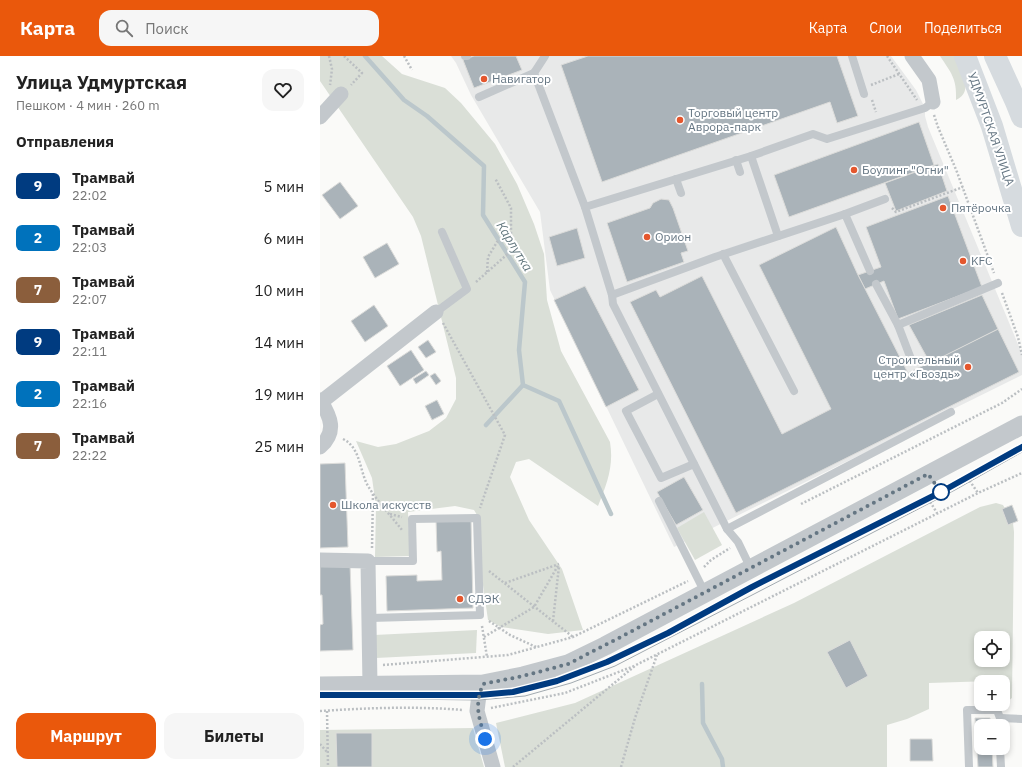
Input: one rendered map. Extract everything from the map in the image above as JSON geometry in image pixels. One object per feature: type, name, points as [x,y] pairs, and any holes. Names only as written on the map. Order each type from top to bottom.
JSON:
[{"type":"main road","name":"УДМУРТСКАЯ УЛИЦА","points":[[965,56],[992,126],[1022,226]]},
{"type":"main road","points":[[995,56],[1022,117]]},
{"type":"street","points":[[912,56],[929,80],[929,105]]},
{"type":"street","points":[[320,117],[341,94]]},
{"type":"street","points":[[320,446],[327,441],[331,433],[331,423],[321,401],[436,312]]},
{"type":"street","points":[[320,686],[483,684],[523,676],[568,664],[1022,425]]},
{"type":"street","points":[[320,560],[370,561],[370,686]]},
{"type":"street","points":[[483,684],[479,695],[478,711],[493,767]]},
{"type":"lane","points":[[479,97],[534,73],[545,56]]},
{"type":"lane","points":[[852,56],[866,90]]},
{"type":"lane","points":[[534,73],[586,207],[612,295],[613,304],[727,529],[738,542],[751,569]]},
{"type":"lane","points":[[586,207],[751,156],[812,134],[827,138],[929,105]]},
{"type":"lane","points":[[751,156],[778,236]]},
{"type":"lane","points":[[736,160],[740,172]]},
{"type":"lane","points":[[676,179],[681,193]]},
{"type":"lane","points":[[612,295],[723,254],[845,214],[885,199]]},
{"type":"lane","points":[[845,214],[870,271]]},
{"type":"lane","points":[[436,312],[467,289],[442,232]]},
{"type":"lane","points":[[723,254],[794,391]]},
{"type":"lane","points":[[898,325],[998,283]]},
{"type":"lane","points":[[876,284],[898,325],[911,358]]},
{"type":"lane","points":[[658,394],[626,412],[661,478],[694,464]]},
{"type":"lane","points":[[727,529],[951,412]]},
{"type":"lane","points":[[659,501],[705,593]]},
{"type":"lane","points":[[370,561],[413,561],[412,519],[477,518],[480,615],[370,618]]},
{"type":"lane","points":[[968,767],[967,710],[997,710],[999,719]]},
{"type":"lane","points":[[1010,721],[1022,719]]},
{"type":"lane","points":[[1000,755],[1001,767]]},
{"type":"path","points":[[341,94],[362,73],[344,56]]},
{"type":"path","points":[[404,56],[412,70]]},
{"type":"path","points":[[887,56],[918,100],[929,105],[934,115],[963,187],[1018,337],[1022,355]]},
{"type":"path","points":[[866,90],[900,74]]},
{"type":"path","points":[[467,289],[511,251],[511,208],[495,178]]},
{"type":"path","points":[[885,199],[896,212],[963,187]]},
{"type":"path","points":[[487,272],[488,257],[497,242],[511,238]]},
{"type":"path","points":[[436,312],[505,435],[477,518]]},
{"type":"path","points":[[331,433],[349,442],[356,450],[368,486],[413,545]]},
{"type":"path","points":[[513,767],[636,665],[978,493],[1022,473]]},
{"type":"path","points":[[965,474],[978,493]]},
{"type":"path","points":[[370,561],[373,492]]},
{"type":"path","points":[[926,494],[937,514]]},
{"type":"path","points":[[478,562],[573,637]]},
{"type":"path","points":[[504,583],[559,564]]},
{"type":"path","points":[[484,637],[534,606],[559,564]]},
{"type":"path","points":[[553,621],[559,564]]},
{"type":"path","points":[[480,615],[510,635],[536,647]]},
{"type":"path","points":[[480,615],[487,657]]},
{"type":"path","points":[[621,767],[635,718],[658,654]]},
{"type":"path","points":[[327,711],[328,767]]},
{"type":"path","points":[[320,744],[328,753]]},
{"type":"shaded area","points":[[320,56],[382,56],[402,74],[445,88],[461,103],[495,144],[517,184],[534,224],[544,254],[547,300],[561,351],[610,442],[611,459],[609,475],[598,506],[529,459],[516,462],[510,477],[529,520],[562,569],[583,630],[548,634],[501,627],[488,620],[482,578],[480,520],[474,510],[455,506],[408,512],[410,556],[375,557],[376,506],[372,478],[356,441],[378,447],[396,444],[429,431],[446,418],[456,399],[456,378],[421,236],[413,217],[320,81]]},
{"type":"shaded area","points":[[451,56],[891,56],[916,90],[925,108],[925,116],[928,127],[1022,354],[1022,375],[674,547],[550,290],[540,212],[471,95],[456,63]]},
{"type":"shaded area","points":[[940,56],[955,56],[963,74],[966,86],[965,91],[962,96],[956,100],[954,81]]},
{"type":"shaded area","points":[[996,503],[1003,505],[1013,523],[1014,532],[1012,698],[1010,700],[1010,675],[974,675],[974,682],[929,683],[929,709],[907,719],[887,725],[887,767],[505,767],[496,723],[575,703],[794,603],[980,507]]},
{"type":"shaded area","points":[[704,512],[722,545],[695,560],[677,528]]},
{"type":"shaded area","points":[[477,630],[476,653],[376,658],[374,635]]},
{"type":"shaded area","points":[[473,728],[484,767],[320,767],[320,730]]},
{"type":"building","name":"Навигатор","points":[[474,56],[516,56],[522,70],[474,88],[463,60]]},
{"type":"building","name":"Торговый центр Аврора-парк","points":[[588,56],[837,56],[858,116],[837,123],[830,102],[602,182],[561,65]]},
{"type":"building","name":"Боулинг \"Огни\"","points":[[919,122],[934,165],[789,217],[774,175]]},
{"type":"building","points":[[938,164],[947,191],[896,211],[885,183]]},
{"type":"building","points":[[340,182],[358,206],[340,219],[322,195]]},
{"type":"building","points":[[948,196],[982,287],[898,319],[884,281],[865,289],[858,275],[881,267],[866,227]]},
{"type":"building","name":"Орион","points":[[661,199],[669,200],[673,208],[688,251],[681,253],[684,262],[627,282],[607,223],[650,208],[653,203]]},
{"type":"building","name":"Строительный центр «Гвоздь»","points":[[836,227],[858,275],[908,373],[998,329],[1019,372],[736,513],[630,302],[656,290],[660,297],[702,276],[782,434],[831,409],[759,265]]},
{"type":"building","points":[[577,228],[585,258],[557,266],[549,237]]},
{"type":"building","points":[[387,243],[399,264],[375,278],[363,257]]},
{"type":"building","points":[[585,286],[639,390],[606,407],[554,300]]},
{"type":"building","points":[[982,295],[998,329],[930,363],[909,325]]},
{"type":"building","points":[[374,305],[388,326],[365,342],[351,321]]},
{"type":"building","points":[[428,340],[436,352],[426,358],[418,347]]},
{"type":"building","points":[[411,350],[424,370],[400,386],[387,366]]},
{"type":"building","points":[[426,371],[429,375],[416,384],[413,379]]},
{"type":"building","points":[[435,373],[441,381],[436,385],[430,376]]},
{"type":"building","points":[[437,400],[444,414],[432,420],[425,406]]},
{"type":"building","name":"Школа искусств","points":[[345,463],[348,547],[320,548],[320,464]]},
{"type":"building","points":[[684,477],[703,510],[676,525],[657,492]]},
{"type":"building","points":[[1012,505],[1018,521],[1008,525],[1002,509]]},
{"type":"building","points":[[471,519],[473,608],[387,611],[386,576],[417,575],[417,581],[442,580],[441,551],[437,552],[436,520]]},
{"type":"building","points":[[350,564],[353,650],[320,651],[320,625],[323,624],[322,595],[320,595],[320,565]]},
{"type":"building","points":[[850,640],[868,676],[846,688],[827,652]]},
{"type":"building","points":[[975,718],[990,719],[975,719]]},
{"type":"building","points":[[336,733],[372,733],[372,767],[337,767]]},
{"type":"building","points":[[910,739],[932,739],[933,761],[910,761]]},
{"type":"building","points":[[977,755],[992,755],[993,767],[978,767]]},
{"type":"waterway","name":"Карлутка","points":[[365,56],[404,100],[427,116],[484,166],[483,215],[525,282],[519,350],[523,385],[559,401],[611,514]]},
{"type":"waterway","points":[[486,425],[523,385]]},
{"type":"waterway","name":"Карлутка","points":[[702,684],[703,723],[722,759],[723,767]]},
{"type":"tram line","name":"9","points":[[320,695],[479,695],[513,692],[557,681],[607,662],[668,633],[752,587],[941,492],[1022,447]]},
{"type":"tram line","points":[[320,698],[478,700],[525,696],[571,683],[615,666],[955,490],[1022,452]]},
{"type":"tram line","points":[[507,693],[557,681],[607,662],[668,633],[752,587],[858,534]]},
{"type":"place","name":"Навигатор","points":[[484,79]]},
{"type":"place","name":"Торговый центр Аврора-парк","points":[[680,120]]},
{"type":"place","name":"Боулинг \"Огни\"","points":[[854,170]]},
{"type":"place","name":"Пятёрочка","points":[[943,208]]},
{"type":"place","name":"Орион","points":[[647,237]]},
{"type":"place","name":"KFC","points":[[963,261]]},
{"type":"place","name":"Строительный центр «Гвоздь»","points":[[968,367]]},
{"type":"place","name":"Школа искусств","points":[[333,505]]},
{"type":"place","name":"СДЭК","points":[[460,599]]},
{"type":"route","points":[[485,739],[478,711],[478,700],[483,684],[523,676],[568,664],[605,646],[928,474],[941,492]]}]
